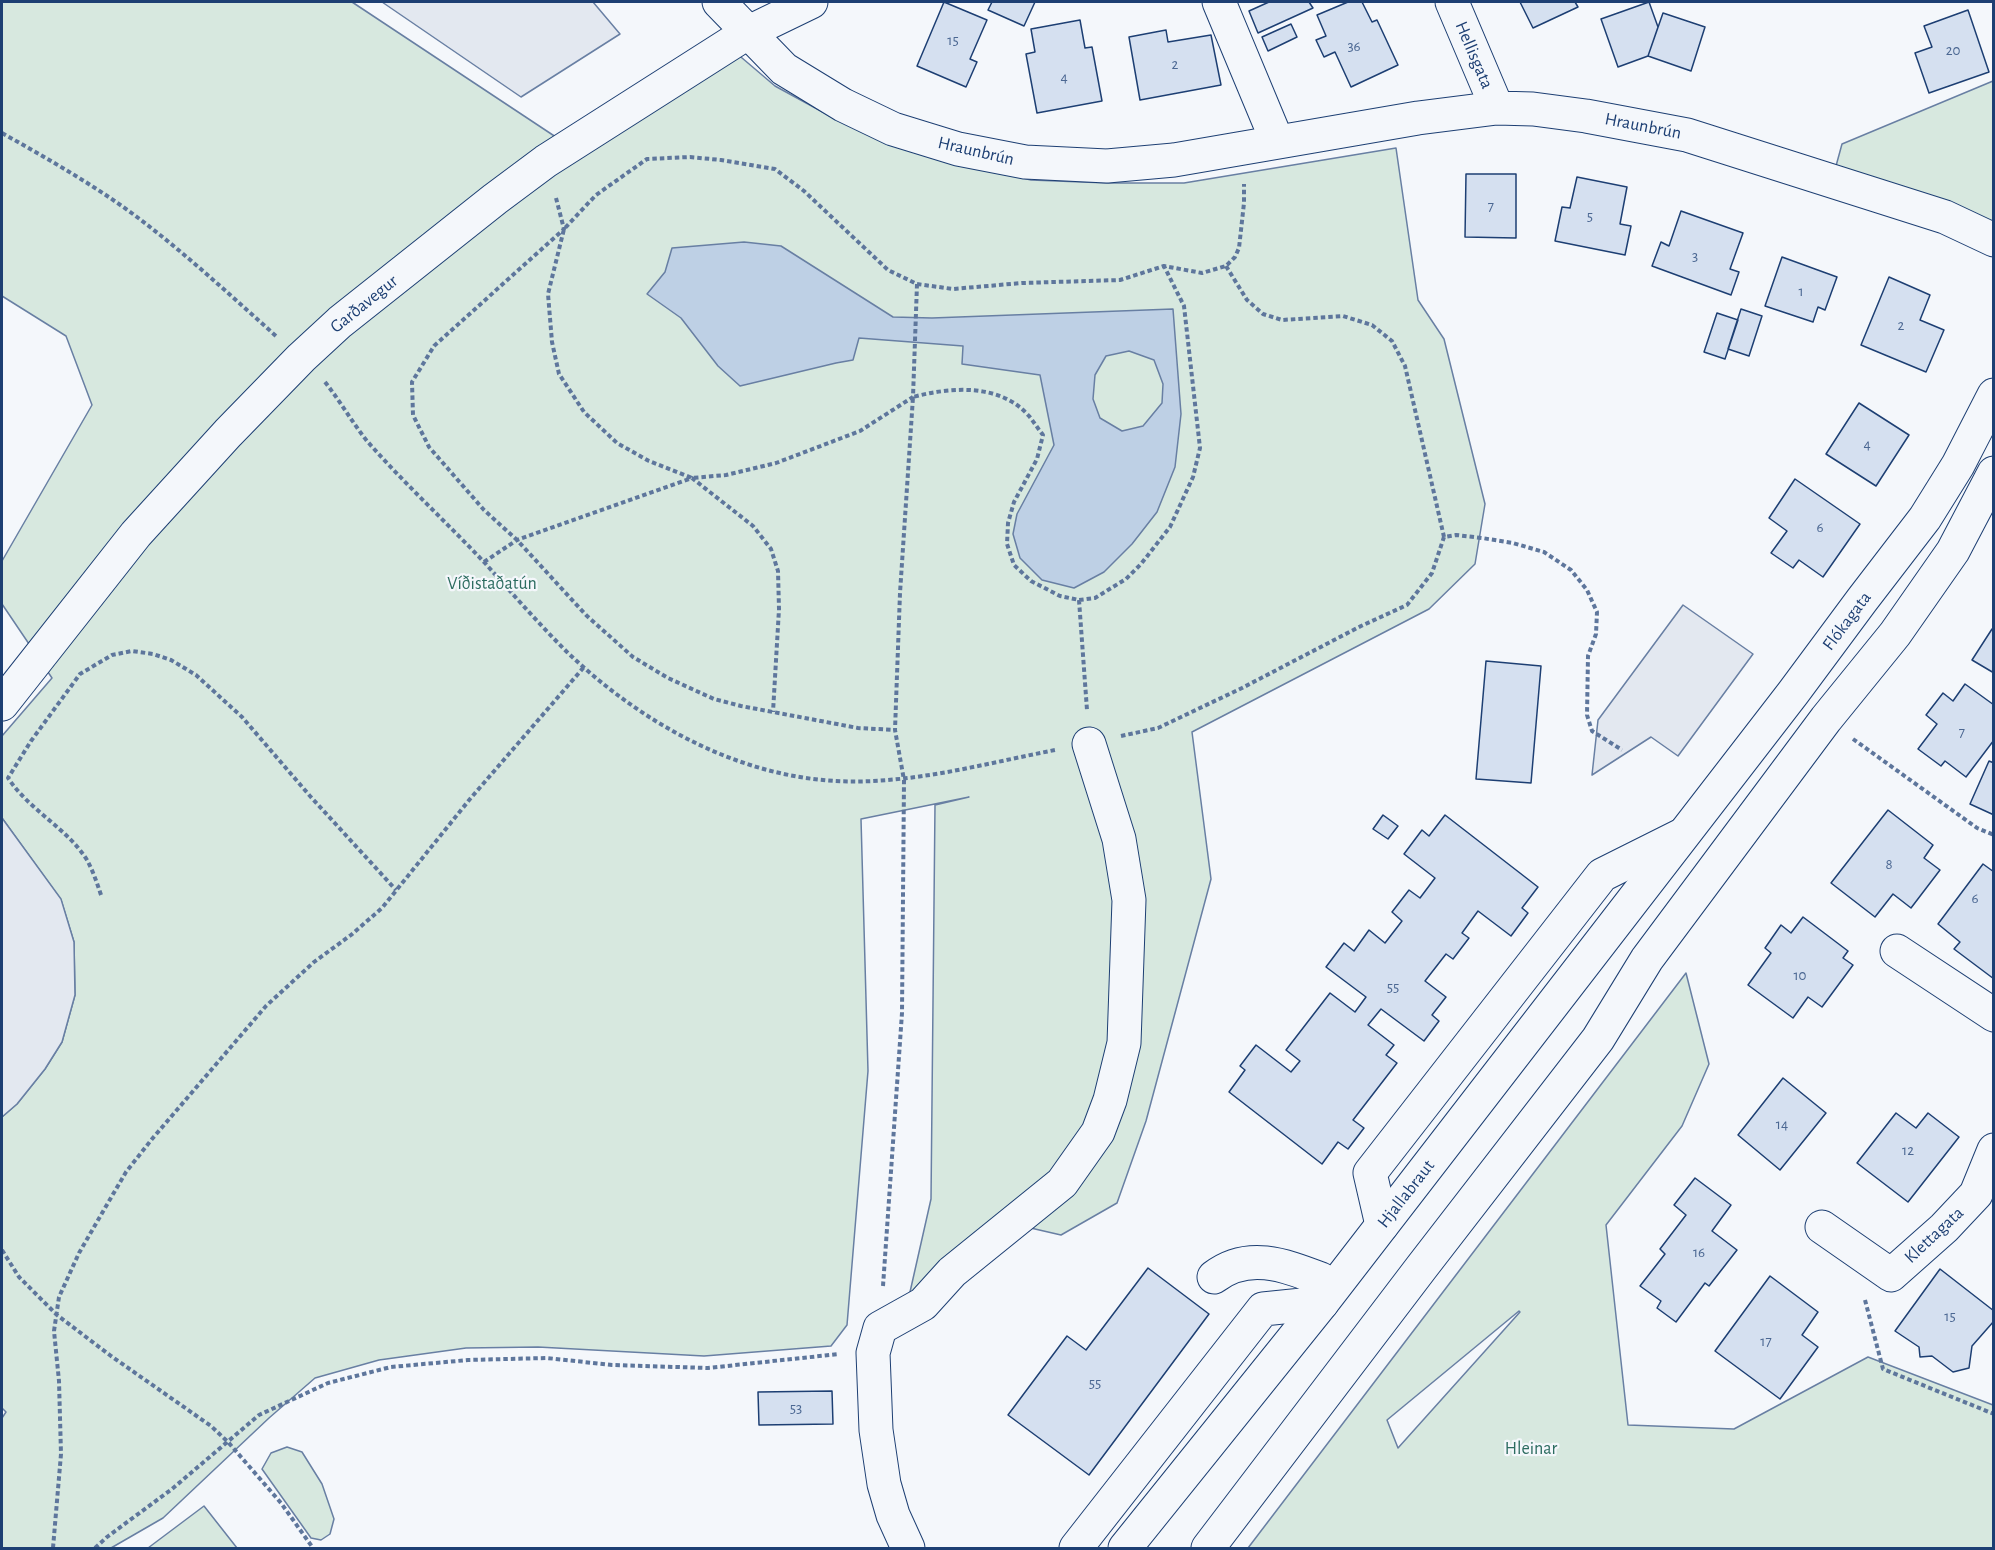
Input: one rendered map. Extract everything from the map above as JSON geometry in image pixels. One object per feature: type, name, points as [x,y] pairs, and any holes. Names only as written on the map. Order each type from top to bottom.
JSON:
[{"type":"street","name":"Hraunbrún","points":[[719,2],[784,69],[843,105],[893,129],[958,149],[1025,162],[1107,166],[1174,159],[1418,118],[1497,108],[1533,109],[1586,116],[1688,135],[1945,217],[1994,240]]},
{"type":"street","name":"Garðavegur","points":[[2,704],[136,534],[228,433],[340,322],[546,161],[747,33],[811,2]]},
{"type":"street","points":[[1219,2],[1277,141]]},
{"type":"street","name":"Hellisgata","points":[[1452,2],[1497,108]]},
{"type":"street","name":"Flókagata","points":[[1683,835],[1925,518],[1958,465],[1994,395]]},
{"type":"street","points":[[1208,1548],[1598,1039],[1647,959],[1826,719],[1895,634],[1953,551],[1994,473]]},
{"type":"street","points":[[908,1548],[892,1515],[884,1484],[876,1430],[876,1340],[923,1304],[952,1272],[1062,1183],[1098,1132],[1110,1100],[1124,1042],[1129,900],[1119,839],[1089,744]]},
{"type":"street","name":"Hjallabraut","points":[[1125,1548],[1314,1296],[1683,835]]},
{"type":"street","points":[[1897,951],[1994,1016]]},
{"type":"street","name":"Klettagata","points":[[1822,1227],[1891,1275],[1944,1228],[1976,1194],[1994,1150]]},
{"type":"street","points":[[1076,1548],[1263,1309],[1314,1296],[1289,1267],[1256,1262],[1227,1267],[1214,1277]]},
{"type":"path","points":[[2,133],[91,185],[137,218],[223,287],[302,358],[325,381],[367,440],[395,472],[484,562],[551,636],[621,699],[673,732],[731,758],[806,777],[836,781],[904,780],[1089,744],[1158,728],[1407,605],[1432,573],[1444,537],[1405,366],[1392,341],[1372,325],[1343,316],[1282,320],[1263,314],[1247,300],[1226,266]]},
{"type":"path","points":[[896,730],[858,728],[714,699],[668,678],[633,657],[586,615],[517,540],[484,510],[429,447],[413,415],[412,382],[434,346],[564,230],[596,195],[647,159],[690,157],[775,169],[804,191],[888,270],[917,284],[952,289],[1120,280],[1164,266],[1202,273],[1226,266],[1235,257],[1239,248],[1244,203],[1244,147]]},
{"type":"path","points":[[546,161],[564,230],[548,294],[552,342],[559,374],[584,412],[617,442],[649,461],[692,478],[753,526],[771,549],[778,571],[773,712]]},
{"type":"path","points":[[484,562],[517,540],[692,478],[726,475],[776,463],[860,431],[913,397],[941,390],[972,389],[1010,402],[1028,415],[1043,435],[1037,459],[1014,502],[1008,524],[1007,544],[1014,566],[1031,581],[1060,597],[1079,600],[1095,598],[1126,579],[1170,527],[1193,477],[1200,448],[1184,306],[1164,266]]},
{"type":"path","points":[[95,1548],[107,1536],[172,1489],[259,1415],[328,1383],[391,1367],[468,1360],[547,1358],[612,1365],[708,1368],[833,1355],[876,1340],[891,1197],[902,1013],[904,780],[896,730],[900,592],[913,397],[917,284]]},
{"type":"path","points":[[1444,537],[1456,535],[1513,543],[1544,552],[1571,570],[1587,590],[1597,612],[1596,634],[1588,656],[1587,715],[1592,731],[1622,750]]},
{"type":"path","points":[[1079,600],[1089,744]]},
{"type":"path","points":[[101,895],[86,859],[60,829],[38,813],[17,792],[8,778],[31,741],[80,674],[112,656],[132,651],[171,660],[196,675],[215,691],[242,717],[317,804],[396,890]]},
{"type":"path","points":[[53,1548],[62,1454],[54,1331],[59,1296],[78,1253],[126,1172],[266,1006],[314,962],[351,935],[382,908],[470,799],[584,667]]},
{"type":"path","points":[[1848,735],[1977,828],[1994,835]]},
{"type":"path","points":[[1852,1248],[1883,1369],[1994,1414]]},
{"type":"path","points":[[2,1250],[19,1277],[57,1315],[211,1426],[228,1442],[274,1495],[313,1548]]},
{"type":"green space","name":"Víðistaðatún","points":[[2,2],[352,2],[583,155],[735,52],[775,86],[830,116],[946,160],[1031,180],[1184,183],[1396,148],[1418,300],[1444,339],[1485,504],[1475,564],[1429,609],[1192,732],[1211,879],[1146,1121],[1117,1203],[1061,1235],[1022,1226],[903,1323],[931,1199],[935,805],[969,797],[861,819],[868,1071],[847,1325],[831,1346],[704,1356],[538,1347],[466,1348],[379,1360],[315,1378],[163,1518],[111,1548],[2,1548],[2,1418],[6,1412],[2,1408],[2,1117],[17,1104],[45,1069],[62,1042],[75,995],[74,942],[61,900],[2,818],[2,736],[52,678],[2,604],[2,561],[92,405],[66,336],[2,296]]},
{"type":"green space","points":[[1993,81],[1993,228],[1836,166],[1842,144]]},
{"type":"green space","name":"Hleinar","points":[[1686,973],[1709,1064],[1682,1126],[1606,1225],[1628,1425],[1734,1429],[1868,1357],[1993,1405],[1993,1548],[1248,1548]],"holes":[[[1520,1312],[1398,1448],[1387,1420]]]},
{"type":"green space","points":[[287,1447],[302,1452],[322,1484],[334,1519],[330,1534],[321,1540],[311,1538],[262,1469],[271,1453]]},
{"type":"green space","points":[[204,1506],[237,1548],[148,1548]]},
{"type":"shaded area","points":[[382,2],[593,2],[620,34],[521,97]]},
{"type":"shaded area","points":[[1683,605],[1753,654],[1678,756],[1651,737],[1592,775],[1598,720]]},
{"type":"shaded area","points":[[2,818],[61,899],[74,942],[75,995],[62,1042],[45,1069],[17,1104],[2,1117]]},
{"type":"water","points":[[744,242],[781,246],[893,317],[932,318],[1173,309],[1181,414],[1175,467],[1157,512],[1132,544],[1104,572],[1074,588],[1042,580],[1020,558],[1013,534],[1017,514],[1054,445],[1040,375],[962,364],[963,346],[859,338],[853,360],[740,386],[718,366],[681,318],[647,294],[665,272],[672,248]],"holes":[[[1129,351],[1154,360],[1163,384],[1162,403],[1143,426],[1122,431],[1100,418],[1093,399],[1095,375],[1106,356]]]},
{"type":"building","points":[[944,2],[987,20],[970,59],[977,62],[966,87],[917,66]]},
{"type":"building","points":[[992,2],[1035,2],[1024,26],[988,10]]},
{"type":"building","points":[[1269,2],[1309,2],[1313,8],[1258,33],[1249,11]]},
{"type":"building","points":[[1348,2],[1362,2],[1372,22],[1377,20],[1398,65],[1351,87],[1335,52],[1324,57],[1316,40],[1326,36],[1317,15]]},
{"type":"building","points":[[1520,2],[1575,2],[1578,7],[1533,28]]},
{"type":"building","points":[[1649,2],[1658,27],[1648,56],[1618,67],[1601,19]]},
{"type":"building","points":[[1968,10],[1989,72],[1929,93],[1915,53],[1932,47],[1924,26]]},
{"type":"building","points":[[1663,13],[1705,27],[1691,71],[1648,56]]},
{"type":"building","points":[[1080,20],[1085,48],[1092,47],[1102,101],[1037,113],[1026,54],[1035,52],[1031,29]]},
{"type":"building","points":[[1291,24],[1297,37],[1268,51],[1262,37]]},
{"type":"building","points":[[1166,30],[1168,42],[1211,35],[1221,85],[1140,100],[1129,37]]},
{"type":"building","points":[[1466,174],[1516,174],[1516,238],[1465,237]]},
{"type":"building","points":[[1577,177],[1627,187],[1620,224],[1631,226],[1625,255],[1555,241],[1562,207],[1570,208]]},
{"type":"building","points":[[1681,211],[1743,233],[1730,269],[1739,272],[1731,295],[1652,266],[1661,242],[1669,246]]},
{"type":"building","points":[[1782,257],[1837,277],[1825,310],[1818,307],[1813,322],[1765,306]]},
{"type":"building","points":[[1889,277],[1930,295],[1920,320],[1944,330],[1926,372],[1861,345]]},
{"type":"building","points":[[1741,309],[1762,316],[1749,356],[1728,349]]},
{"type":"building","points":[[1717,313],[1738,320],[1725,359],[1704,352]]},
{"type":"building","points":[[1859,403],[1909,435],[1876,486],[1826,454]]},
{"type":"building","points":[[1795,479],[1860,524],[1823,577],[1799,560],[1793,568],[1771,553],[1787,531],[1769,518]]},
{"type":"building","points":[[1992,629],[1994,630],[1994,673],[1972,660]]},
{"type":"building","points":[[1486,661],[1541,666],[1531,783],[1476,779]]},
{"type":"building","points":[[1965,684],[1994,705],[1994,740],[1966,777],[1945,761],[1941,766],[1918,749],[1937,724],[1926,715],[1943,693],[1953,701]]},
{"type":"building","points":[[1989,761],[1994,763],[1994,815],[1970,804]]},
{"type":"building","points":[[1888,810],[1933,845],[1924,858],[1940,870],[1911,908],[1893,894],[1875,917],[1831,883]]},
{"type":"building","points":[[1383,815],[1398,826],[1388,839],[1373,829]]},
{"type":"building","points":[[1445,815],[1538,887],[1522,908],[1528,913],[1511,936],[1478,911],[1462,933],[1469,938],[1453,959],[1446,954],[1425,981],[1446,997],[1432,1015],[1439,1021],[1424,1041],[1381,1009],[1368,1025],[1394,1045],[1386,1055],[1397,1063],[1353,1120],[1364,1128],[1348,1149],[1338,1142],[1322,1164],[1229,1092],[1245,1070],[1240,1066],[1256,1045],[1291,1072],[1300,1061],[1286,1050],[1330,993],[1355,1012],[1366,997],[1326,967],[1344,943],[1354,951],[1369,930],[1385,943],[1402,921],[1392,912],[1409,890],[1420,898],[1435,878],[1404,854],[1422,830],[1429,836]]},
{"type":"building","points":[[1983,864],[1994,872],[1994,979],[1954,949],[1960,942],[1938,924]]},
{"type":"building","points":[[1803,917],[1848,951],[1843,958],[1853,965],[1822,1007],[1808,997],[1793,1018],[1748,985],[1771,953],[1765,948],[1781,925],[1791,933]]},
{"type":"building","points":[[1783,1078],[1826,1113],[1780,1170],[1738,1135]]},
{"type":"building","points":[[1896,1113],[1916,1128],[1928,1113],[1959,1137],[1908,1202],[1857,1163]]},
{"type":"building","points":[[1695,1178],[1731,1205],[1712,1231],[1737,1250],[1709,1286],[1705,1283],[1676,1322],[1657,1308],[1661,1301],[1640,1286],[1665,1254],[1660,1249],[1686,1215],[1674,1205]]},
{"type":"building","points":[[1148,1268],[1209,1314],[1089,1475],[1008,1415],[1067,1336],[1086,1350]]},
{"type":"building","points":[[1940,1269],[1994,1311],[1994,1321],[1972,1346],[1969,1368],[1953,1372],[1932,1356],[1920,1357],[1919,1347],[1895,1331]]},
{"type":"building","points":[[1770,1276],[1818,1312],[1802,1335],[1818,1347],[1780,1399],[1715,1351]]},
{"type":"building","points":[[832,1391],[833,1424],[759,1425],[758,1392]]}]
